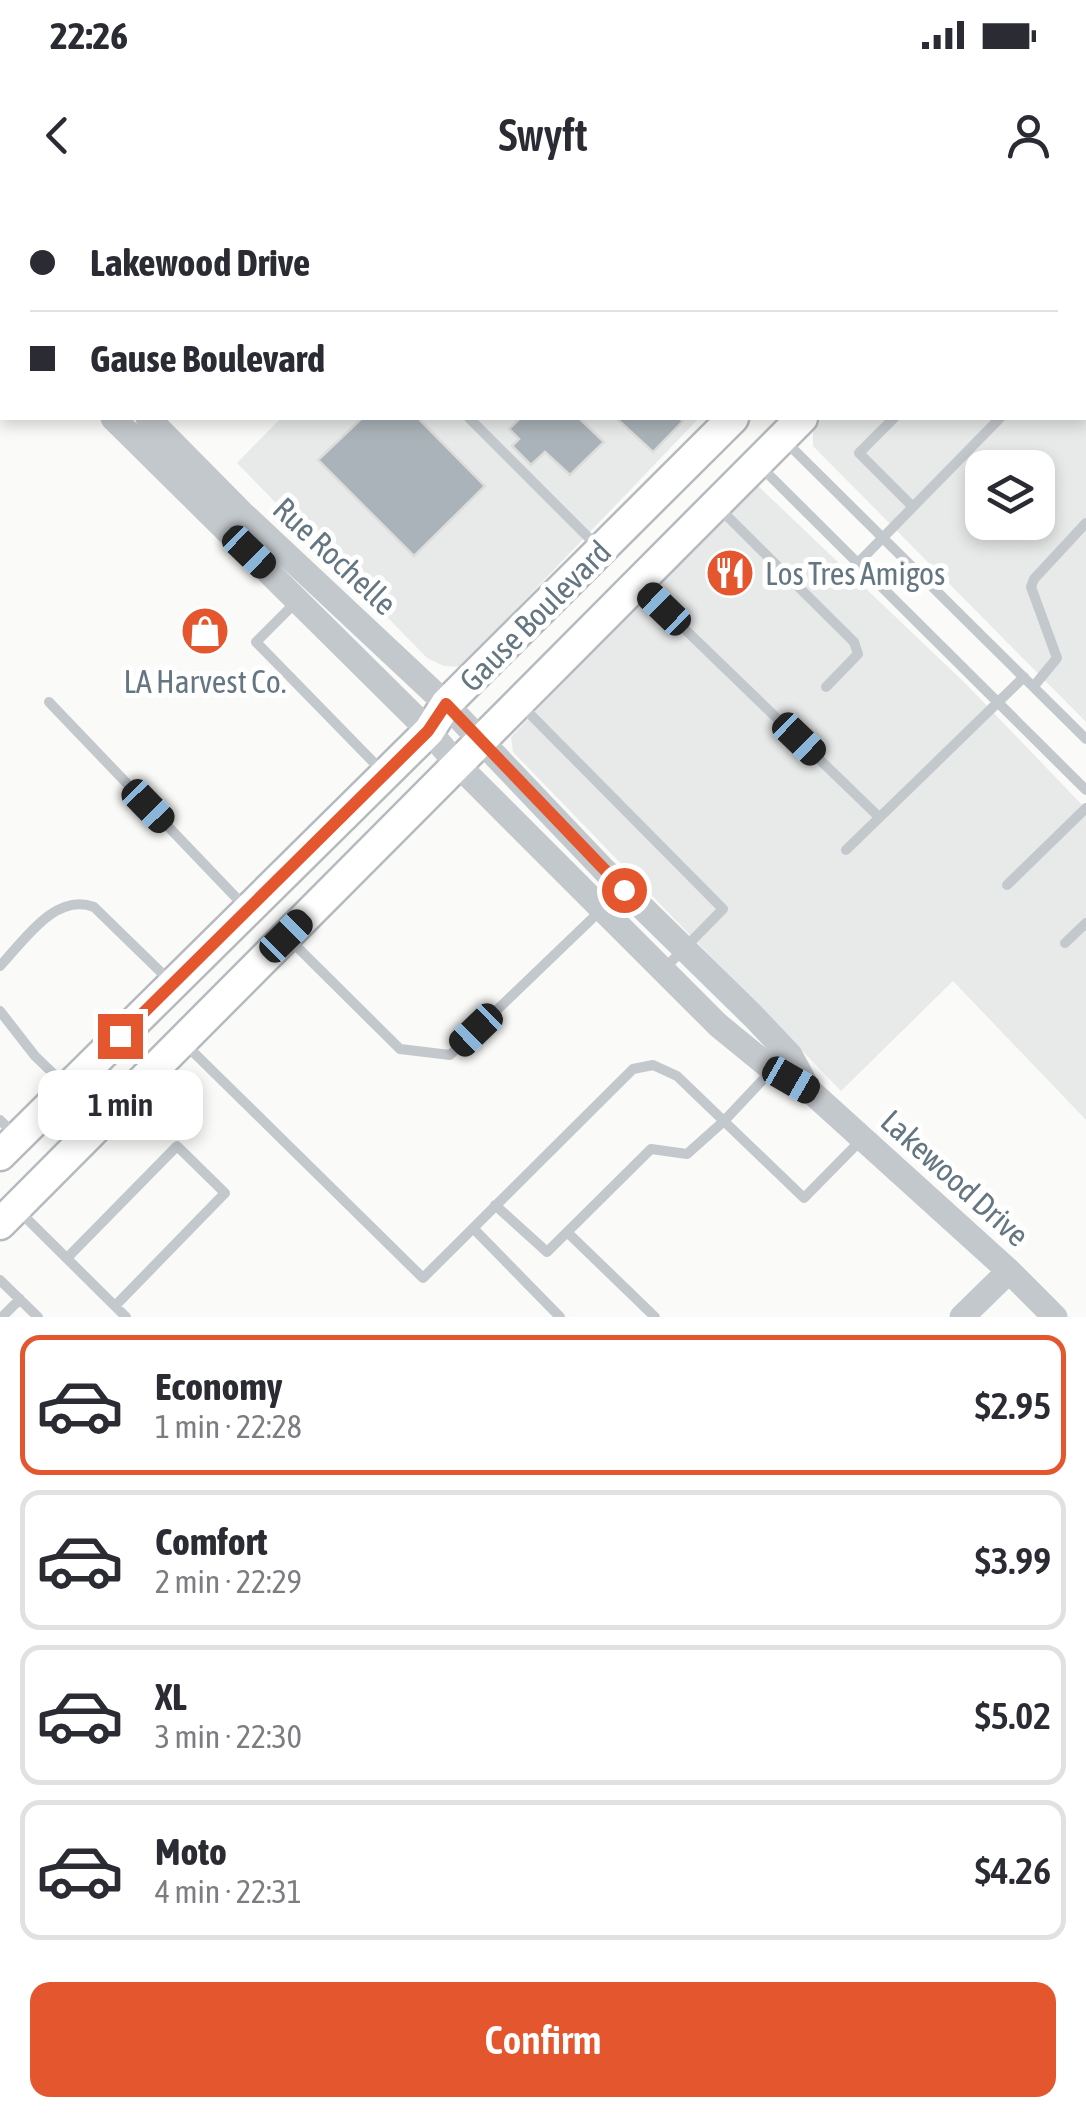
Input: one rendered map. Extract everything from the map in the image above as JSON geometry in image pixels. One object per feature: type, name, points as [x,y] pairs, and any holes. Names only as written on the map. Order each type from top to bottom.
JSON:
[{"type":"main road","name":"Gause Boulevard","points":[[6,1138],[68,1087],[248,910],[428,731],[446,704],[731,420]]},
{"type":"main road","name":"Gause Boulevard","points":[[8,1215],[792,428]]},
{"type":"street","name":"Rue Rochelle","points":[[120,420],[147,428],[446,704],[480,741]]},
{"type":"street","name":"Rue Rochelle","points":[[147,428],[298,600],[457,764]]},
{"type":"street","name":"Lakewood Drive","points":[[480,741],[790,1055],[809,1090]]},
{"type":"street","name":"Lakewood Drive","points":[[457,764],[718,1025],[773,1070],[809,1090],[1055,1317]]},
{"type":"street","points":[[602,908],[624,890]]},
{"type":"street","points":[[962,1317],[1009,1271]]},
{"type":"lane","points":[[471,420],[601,549]]},
{"type":"lane","points":[[892,420],[859,453],[913,506]]},
{"type":"lane","points":[[858,563],[998,420]]},
{"type":"lane","points":[[792,428],[882,538],[1086,739]]},
{"type":"lane","points":[[758,463],[1086,790]]},
{"type":"lane","points":[[716,505],[854,642],[858,654],[826,687]]},
{"type":"lane","points":[[1034,686],[1057,658],[1031,588],[1034,579],[1086,523]]},
{"type":"lane","points":[[638,583],[879,817]]},
{"type":"lane","points":[[298,600],[256,642],[385,774]]},
{"type":"lane","points":[[846,850],[1024,676]]},
{"type":"lane","points":[[49,702],[248,910]]},
{"type":"lane","points":[[519,702],[723,909],[664,970]]},
{"type":"lane","points":[[1006,886],[1086,808]]},
{"type":"lane","points":[[0,966],[53,912],[82,902],[94,907],[172,984]]},
{"type":"lane","points":[[286,936],[400,1049],[450,1055],[602,908]]},
{"type":"lane","points":[[1065,943],[1086,923]]},
{"type":"lane","points":[[0,1011],[35,1056],[68,1087]]},
{"type":"lane","points":[[182,1041],[423,1278],[633,1069],[654,1065],[678,1076],[804,1198],[863,1139]]},
{"type":"lane","points":[[495,1206],[547,1252],[651,1149],[687,1154],[773,1070]]},
{"type":"lane","points":[[67,1258],[177,1146],[225,1194],[114,1306]]},
{"type":"lane","points":[[8,1215],[67,1258],[126,1317]]},
{"type":"lane","points":[[473,1228],[560,1317]]},
{"type":"lane","points":[[567,1232],[654,1317]]},
{"type":"lane","points":[[1,1281],[31,1315]]},
{"type":"lane","points":[[0,1302],[16,1295]]},
{"type":"lane","points":[[2,1317],[16,1295]]},
{"type":"shaded area","points":[[279,420],[697,420],[461,667],[444,666],[427,658],[237,463]]},
{"type":"shaded area","points":[[820,420],[1086,420],[1086,722],[813,446],[813,431]]},
{"type":"shaded area","points":[[755,483],[966,684],[1086,809],[1086,1120],[953,981],[841,1091],[513,752],[511,737]]},
{"type":"building","points":[[360,420],[420,420],[485,486],[414,556],[318,460]]},
{"type":"building","points":[[518,420],[581,420],[604,442],[570,475],[545,452],[531,465],[512,446],[519,439],[509,429]]},
{"type":"building","points":[[618,420],[683,421],[653,452]]},
{"type":"place","name":"Los Tres Amigos","points":[[730,573]]},
{"type":"place","name":"LA Harvest Co.","points":[[205,631]]},
{"type":"route","points":[[120,1036],[428,731],[446,704],[624,890]]}]
